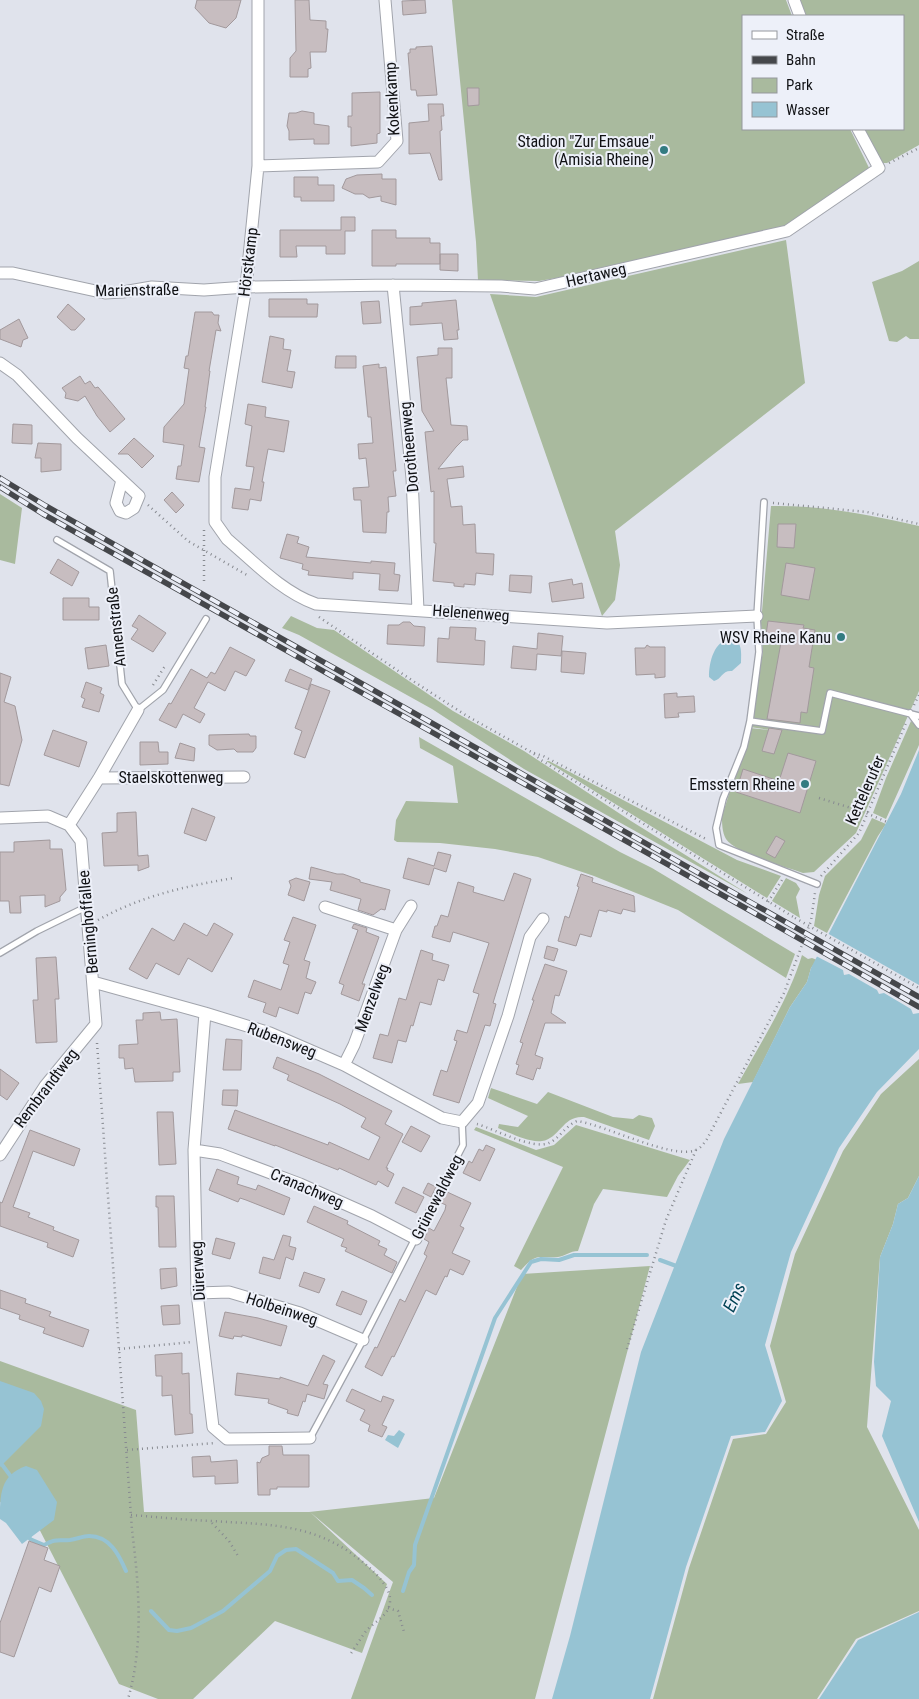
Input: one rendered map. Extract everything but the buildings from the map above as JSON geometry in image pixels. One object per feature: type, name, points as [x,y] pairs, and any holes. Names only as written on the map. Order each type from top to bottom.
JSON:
[{"type":"street","name":"Hörstkamp","points":[[215,522],[213,514],[215,471],[246,287],[258,166],[258,0]]},
{"type":"street","name":"Kokenkamp","points":[[258,166],[378,162],[397,141],[386,0]]},
{"type":"street","points":[[794,0],[800,15]]},
{"type":"street","points":[[859,130],[879,168]]},
{"type":"street","name":"Hertaweg","points":[[246,287],[393,285],[501,286],[535,289],[787,231],[879,168]]},
{"type":"street","name":"Marienstraße","points":[[0,273],[13,273],[105,294],[152,287],[204,290],[246,287]]},
{"type":"street","name":"Dorotheenweg","points":[[393,285],[412,478],[418,610]]},
{"type":"street","points":[[0,363],[17,375],[139,496],[134,508],[129,512],[123,513],[118,509],[116,500],[122,480]]},
{"type":"street","name":"Helenenweg","points":[[215,522],[227,539],[284,586],[303,599],[316,604],[608,623],[757,616]]},
{"type":"street","name":"Staelskottenweg","points":[[69,825],[99,778],[138,710]]},
{"type":"street","name":"Staelskottenweg","points":[[99,778],[244,777]]},
{"type":"street","points":[[0,818],[48,816],[69,825]]},
{"type":"street","name":"Berninghoffallee","points":[[69,825],[81,841],[96,1024]]},
{"type":"street","name":"Menzelweg","points":[[344,1065],[354,1045],[396,930],[411,906]]},
{"type":"street","points":[[325,907],[396,930]]},
{"type":"street","points":[[462,1122],[478,1103],[508,1016],[530,937],[543,920]]},
{"type":"street","name":"Rubensweg","points":[[93,982],[270,1033],[344,1065],[442,1118],[462,1122]]},
{"type":"street","name":"Dürerweg","points":[[205,1013],[194,1150],[197,1293],[213,1427],[227,1439]]},
{"type":"street","name":"Rembrandtweg","points":[[0,1154],[45,1086],[96,1024]]},
{"type":"street","name":"Cranachweg","points":[[194,1150],[220,1154],[300,1184],[372,1216],[416,1239]]},
{"type":"street","name":"Holbeinweg","points":[[197,1293],[229,1292],[300,1313],[364,1340]]},
{"type":"street","points":[[227,1439],[310,1438]]},
{"type":"lane","points":[[764,502],[757,616],[759,652],[750,721],[744,748],[723,799],[716,828],[719,845],[816,884]]},
{"type":"lane","name":"Annenstraße","points":[[57,540],[110,571],[122,684],[138,710]]},
{"type":"lane","points":[[138,710],[163,690],[206,619]]},
{"type":"lane","points":[[750,721],[822,731],[830,693],[919,716]]},
{"type":"lane","points":[[910,713],[919,725]]},
{"type":"lane","points":[[0,952],[86,907]]},
{"type":"lane","name":"Grünewaldweg","points":[[310,1438],[364,1340],[463,1145],[462,1122]]},
{"type":"path","points":[[879,168],[919,148]]},
{"type":"path","points":[[139,496],[188,541],[204,549],[204,581]]},
{"type":"path","points":[[764,502],[867,512],[919,524]]},
{"type":"path","points":[[314,614],[460,711],[533,753],[543,756],[719,845]]},
{"type":"path","name":"Kettelerufer","points":[[816,884],[822,874],[859,834],[919,695]]},
{"type":"path","points":[[533,753],[540,760],[768,902],[919,988]]},
{"type":"path","points":[[819,798],[887,822]]},
{"type":"path","points":[[768,902],[787,873]]},
{"type":"path","points":[[88,925],[117,909],[157,894],[234,878]]},
{"type":"path","points":[[627,1349],[666,1220],[696,1150],[708,1140],[784,993],[812,921],[816,884]]},
{"type":"path","points":[[96,1024],[132,1530],[139,1589],[137,1655],[128,1699]]},
{"type":"path","points":[[462,1122],[478,1124],[535,1145],[550,1143],[577,1121],[660,1147],[679,1151],[696,1150]]},
{"type":"path","points":[[119,1349],[203,1341]]},
{"type":"path","points":[[126,1450],[209,1445],[227,1439]]},
{"type":"path","points":[[131,1515],[211,1522],[274,1524],[314,1533],[357,1556],[377,1575],[389,1591],[390,1599],[384,1616],[366,1631],[349,1656]]},
{"type":"path","points":[[211,1522],[229,1541],[238,1556]]},
{"type":"path","points":[[388,1608],[398,1611],[404,1632]]},
{"type":"green space","name":"Stadion \"Zur Emsaue\" (Amisia Rheine)","points":[[452,0],[786,0],[792,15],[742,15],[742,130],[850,130],[871,172],[785,227],[707,247],[696,246],[602,270],[539,281],[478,280],[476,242]]},
{"type":"green space","points":[[800,0],[919,0],[919,145],[887,163],[881,163],[863,130],[904,130],[904,15],[806,15]]},
{"type":"green space","points":[[786,240],[805,383],[615,531],[620,565],[615,600],[602,616],[490,294],[536,297]]},
{"type":"green space","points":[[919,261],[919,339],[910,339],[906,336],[897,342],[889,341],[872,282],[902,271]]},
{"type":"green space","points":[[0,494],[22,508],[15,564],[0,560]]},
{"type":"green space","name":"WSV Rheine Kanu","points":[[771,506],[808,507],[846,512],[919,526],[919,691],[856,833],[814,872],[803,873],[761,859],[739,849],[726,839],[723,828],[722,816],[750,728],[777,731],[750,727],[763,651],[761,623]]},
{"type":"green space","points":[[291,616],[317,628],[334,630],[453,711],[524,751],[748,894],[524,769],[432,709],[299,635],[282,628]]},
{"type":"green space","points":[[911,721],[919,728],[919,745],[886,819],[873,813]]},
{"type":"green space","points":[[419,737],[620,852],[652,868],[795,954],[786,978],[678,910],[594,876],[538,857],[495,849],[440,843],[397,842],[394,840],[396,820],[406,801],[458,803],[453,766],[420,748]]},
{"type":"green space","points":[[546,761],[737,860],[781,876],[767,898]]},
{"type":"green space","points":[[872,818],[886,824],[827,933],[814,926],[819,895],[825,876],[861,840]]},
{"type":"green space","points":[[786,878],[796,883],[800,889],[796,897],[800,918],[772,901]]},
{"type":"green space","points":[[802,955],[808,959],[817,960],[811,968],[807,982],[790,1007],[753,1082],[738,1084],[782,1005]]},
{"type":"green space","points":[[919,1059],[919,1176],[908,1198],[898,1204],[893,1224],[880,1257],[867,1427],[919,1530],[919,1611],[856,1639],[817,1699],[653,1699],[689,1568],[733,1439],[766,1434],[786,1402],[770,1346],[795,1254],[843,1151],[881,1094]]},
{"type":"green space","points":[[491,1088],[537,1104],[548,1092],[613,1117],[633,1119],[639,1115],[652,1118],[655,1126],[649,1140],[584,1117],[577,1117],[571,1119],[548,1139],[531,1141],[498,1128],[499,1124],[518,1127],[528,1116],[488,1098]]},
{"type":"green space","points":[[576,1125],[690,1160],[678,1176],[667,1197],[603,1189],[594,1204],[578,1251],[558,1257],[535,1258],[521,1270],[514,1266],[563,1167],[474,1130],[476,1127],[536,1150],[554,1145]]},
{"type":"green space","points":[[650,1266],[535,1699],[351,1699],[393,1582],[310,1512],[387,1584],[362,1653],[275,1621],[193,1699],[158,1699],[119,1684],[33,1517],[0,1502],[0,1361],[136,1410],[144,1512],[309,1512],[434,1498],[522,1274]]},
{"type":"water","points":[[732,638],[740,645],[741,663],[732,671],[724,673],[714,681],[709,677],[714,653],[721,643]]},
{"type":"water","name":"Ems","points":[[919,750],[919,1049],[877,1092],[839,1148],[791,1252],[765,1345],[782,1401],[765,1432],[731,1436],[686,1567],[650,1699],[552,1699],[570,1636],[641,1352],[724,1139],[790,1007],[807,982],[811,968],[901,794]]},
{"type":"water","points":[[919,1176],[919,1522],[882,1436],[891,1401],[876,1386],[874,1362],[880,1257],[893,1224],[898,1204],[908,1198]]},
{"type":"water","points":[[0,1381],[34,1393],[41,1401],[44,1409],[41,1426],[0,1467]]},
{"type":"water","points":[[399,1430],[405,1434],[398,1448],[385,1440],[388,1435],[394,1436]]},
{"type":"water","points":[[26,1466],[37,1470],[57,1502],[54,1520],[22,1544],[6,1523],[0,1519],[0,1502],[6,1480],[17,1470]]},
{"type":"water","points":[[919,1612],[919,1699],[819,1699],[858,1640]]},
{"type":"pier","points":[[827,933],[919,985],[919,1013],[913,1014],[911,1009],[884,993],[879,994],[877,990],[849,974],[844,975],[843,970],[816,956]]},
{"type":"waterway","points":[[403,1591],[409,1572],[414,1565],[415,1545],[495,1318],[531,1262],[541,1259],[559,1260],[574,1255],[647,1255]]},
{"type":"waterway","points":[[660,1260],[679,1267]]},
{"type":"waterway","points":[[0,1462],[12,1478]]},
{"type":"waterway","points":[[29,1535],[30,1539],[44,1545],[55,1541],[87,1536],[103,1539],[113,1548],[126,1571]]},
{"type":"waterway","points":[[151,1611],[169,1630],[177,1631],[191,1628],[223,1611],[270,1571],[277,1556],[286,1550],[296,1549],[333,1573],[338,1581],[352,1580],[372,1595]]},
{"type":"railway","points":[[0,478],[46,506],[919,997]]},
{"type":"railway","points":[[0,487],[43,514],[919,1007]]},
{"type":"place","name":"Stadion \"Zur Emsaue\" (Amisia Rheine)","points":[[664,150]]},
{"type":"place","name":"WSV Rheine Kanu","points":[[841,637]]},
{"type":"place","name":"Emsstern Rheine","points":[[805,784]]}]
